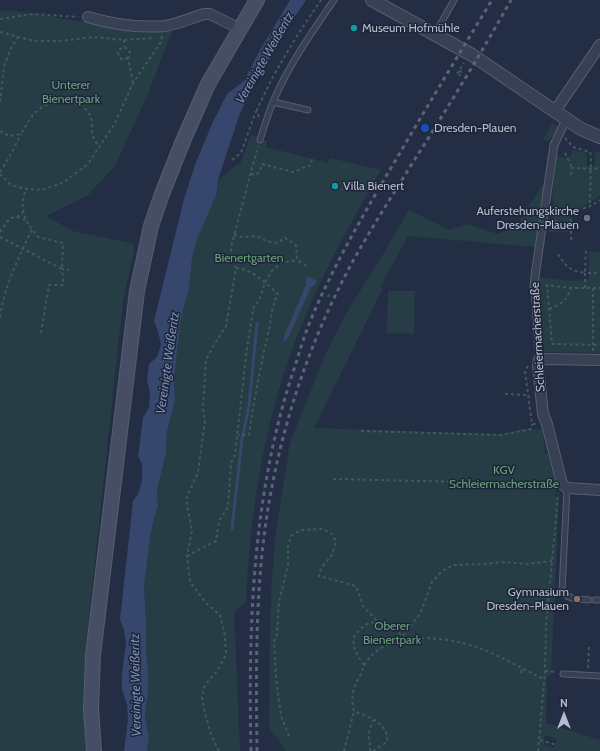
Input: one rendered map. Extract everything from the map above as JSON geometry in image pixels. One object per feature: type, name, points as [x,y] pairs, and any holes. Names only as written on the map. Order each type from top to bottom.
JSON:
[{"type":"main road","points":[[94,751],[91,708],[93,655],[136,298],[143,264],[156,209],[183,141],[208,84],[257,0]]},
{"type":"street","points":[[372,0],[472,55],[567,120],[585,131],[600,137]]},
{"type":"street","points":[[88,17],[103,21],[148,26],[166,26],[204,14],[210,14],[240,29]]},
{"type":"street","points":[[555,111],[600,46]]},
{"type":"street","name":"Schleiermacherstraße","points":[[534,288],[554,146],[567,120]]},
{"type":"street","points":[[539,360],[596,357]]},
{"type":"street","name":"Schleiermacherstraße","points":[[539,360],[538,366],[543,414],[547,424],[561,485]]},
{"type":"street","points":[[561,485],[600,490]]},
{"type":"lane","points":[[260,140],[273,102],[305,42],[334,0]]},
{"type":"lane","points":[[435,35],[454,0]]},
{"type":"lane","points":[[273,102],[308,110]]},
{"type":"lane","name":"Schleiermacherstraße","points":[[534,288],[539,360]]},
{"type":"lane","points":[[561,485],[562,591],[569,597],[595,600]]},
{"type":"lane","points":[[563,674],[600,676]]},
{"type":"path","points":[[0,19],[33,14],[76,17]]},
{"type":"path","points":[[0,32],[34,42],[62,41],[93,37],[124,40],[161,37],[179,23]]},
{"type":"path","points":[[0,102],[4,67],[10,50],[18,37]]},
{"type":"path","points":[[100,147],[93,136],[93,127],[89,112],[79,104],[65,101],[49,103],[38,110],[21,134],[0,173],[11,185],[26,189],[42,190],[64,182],[88,164],[100,147],[115,123],[133,83],[161,42],[161,37]]},
{"type":"path","points":[[124,40],[124,47]]},
{"type":"path","points":[[124,47],[128,49],[130,53],[128,58],[133,83]]},
{"type":"path","points":[[124,47],[120,49],[118,53],[120,58],[123,60],[128,58]]},
{"type":"path","points":[[459,74],[464,62]]},
{"type":"path","points":[[232,160],[241,154],[257,110]]},
{"type":"path","points":[[253,120],[257,122]]},
{"type":"path","points":[[0,130],[9,136],[21,134]]},
{"type":"path","points":[[566,139],[573,147],[590,152],[590,207]]},
{"type":"path","points":[[218,751],[205,714],[202,697],[205,685],[217,671],[226,655],[225,636],[220,615],[207,604],[190,582],[187,556],[192,531],[186,500],[198,472],[206,421],[203,408],[206,360],[226,326],[236,268],[231,257],[231,247],[260,140]]},
{"type":"path","points":[[565,153],[572,168],[571,175]]},
{"type":"path","points":[[251,174],[256,175],[260,171],[262,164],[293,172],[311,165],[312,159]]},
{"type":"path","points":[[572,168],[591,169],[600,167]]},
{"type":"path","points":[[26,189],[22,197],[22,208],[32,229],[38,237],[63,243],[63,285],[49,285],[41,333]]},
{"type":"path","points":[[572,229],[554,229],[558,210],[583,210],[600,200]]},
{"type":"path","points":[[571,210],[572,240]]},
{"type":"path","points":[[17,217],[23,212]]},
{"type":"path","points":[[0,232],[10,218],[17,217],[27,221]]},
{"type":"path","points":[[0,317],[1,304],[32,229]]},
{"type":"path","points":[[234,235],[242,237],[257,236],[266,241],[277,243],[284,238],[296,245],[296,260]]},
{"type":"path","points":[[0,237],[62,269],[69,270]]},
{"type":"path","points":[[585,288],[586,250]]},
{"type":"path","points":[[558,254],[564,263],[572,270],[585,273],[600,273]]},
{"type":"path","points":[[187,556],[216,541],[220,520],[228,507],[231,463],[236,455],[247,348],[254,305],[259,301],[265,282],[272,271],[281,263],[296,260],[307,266]]},
{"type":"path","points":[[236,268],[244,269],[265,282],[278,294],[272,306],[249,435],[238,435]]},
{"type":"path","points":[[600,288],[571,288],[547,285],[552,344],[600,345]]},
{"type":"path","points":[[549,309],[559,305],[567,298],[571,288]]},
{"type":"path","points":[[594,288],[593,344],[596,357]]},
{"type":"path","points":[[505,394],[528,395]]},
{"type":"path","points":[[361,431],[501,435],[531,429],[532,424]]},
{"type":"path","points":[[333,479],[561,485]]},
{"type":"path","points":[[538,751],[545,671],[546,624],[558,495]]},
{"type":"path","points":[[289,736],[281,716],[276,678],[274,642],[277,634],[280,602],[288,565],[288,546],[291,536],[301,530],[312,528],[323,529],[332,534],[336,542],[332,555],[320,568],[319,576],[356,586],[363,606],[379,623]]},
{"type":"path","points":[[403,636],[420,614],[432,582],[441,572],[453,565],[503,562],[527,564],[552,561]]},
{"type":"path","points":[[364,665],[355,651],[353,639],[358,630],[367,623],[379,623],[392,628],[406,639]]},
{"type":"path","points":[[344,751],[354,711],[352,704],[353,692],[356,683],[361,675],[364,665],[371,655],[391,643],[406,639],[461,642],[492,653],[544,679]]},
{"type":"path","points":[[588,647],[588,664]]},
{"type":"path","points":[[521,673],[522,668]]},
{"type":"path","points":[[545,671],[563,674]]},
{"type":"path","points":[[354,711],[373,720],[380,724],[386,730],[388,736],[387,742],[371,751],[368,735],[373,720]]},
{"type":"path","points":[[540,740],[556,745]]},
{"type":"green space","name":"Unterer Bienertpark","points":[[10,10],[96,24],[173,29],[147,96],[115,166],[87,196],[46,216],[73,231],[134,244],[134,252],[123,301],[85,653],[83,698],[86,751],[0,751],[0,11]]},
{"type":"green space","points":[[553,123],[559,127],[549,141],[544,140],[544,137]]},
{"type":"green space","name":"Bienertgarten","points":[[251,135],[267,141],[266,147],[328,163],[330,158],[381,170],[322,279],[302,324],[283,378],[266,441],[251,537],[246,602],[234,611],[240,751],[147,751],[149,738],[145,716],[148,691],[148,669],[146,654],[144,586],[150,539],[154,518],[158,507],[157,491],[166,453],[167,432],[170,416],[175,399],[174,380],[180,325],[189,290],[192,258],[197,239],[216,196],[218,180],[241,162]]},
{"type":"green space","points":[[573,150],[585,152],[587,156],[587,166],[595,166],[596,151],[600,152],[600,196],[580,208],[570,209],[570,232],[549,232],[554,200],[552,200],[556,155],[564,158],[570,156]]},
{"type":"green space","name":"Oberer Bienertpark","points":[[544,182],[535,247],[408,236],[381,286],[383,288],[314,428],[501,434],[529,428],[529,430],[543,429],[545,454],[548,453],[555,484],[556,499],[559,500],[551,674],[547,677],[546,723],[600,740],[600,751],[285,751],[280,741],[269,729],[270,628],[272,576],[276,531],[290,443],[325,355],[348,310],[409,210],[449,230],[467,224],[498,234],[517,226]],"holes":[[[545,735],[557,739],[554,748],[544,744]]]},
{"type":"green space","points":[[589,252],[600,252],[600,353],[544,352],[538,277],[570,281],[589,279]]},
{"type":"green space","points":[[388,291],[415,291],[414,334],[387,333]]},
{"type":"water","name":"Vereinigte Weißeritz","points":[[290,0],[306,0],[252,88],[239,116],[218,180],[216,196],[197,239],[192,258],[189,290],[180,325],[174,380],[175,399],[167,432],[166,453],[157,491],[158,507],[154,518],[150,539],[144,586],[146,654],[148,669],[148,691],[145,716],[149,738],[147,751],[124,751],[128,720],[127,704],[122,690],[122,674],[126,643],[124,630],[120,619],[133,501],[138,494],[142,481],[142,464],[138,456],[143,418],[149,407],[150,393],[147,381],[149,364],[157,357],[161,345],[154,321],[184,199],[196,162],[212,124],[227,94],[244,81],[260,50]]},
{"type":"water","points":[[307,277],[317,281],[314,286],[311,287],[289,336],[283,344],[285,334],[306,285],[305,282]]},
{"type":"waterway","points":[[232,529],[242,439],[249,406],[257,324]]},
{"type":"railway","points":[[251,751],[250,702],[253,604],[256,555],[262,506],[270,458],[282,410],[301,348],[318,303],[348,242],[418,122],[492,0]]},
{"type":"railway","points":[[257,751],[257,633],[263,544],[278,458],[302,374],[324,320],[353,262],[462,84],[511,0]]},
{"type":"place","name":"Museum Hofmühle","points":[[354,28]]},
{"type":"place","name":"Dresden-Plauen","points":[[425,128]]},
{"type":"place","name":"Villa Bienert","points":[[335,186]]},
{"type":"place","name":"Auferstehungskirche Dresden-Plauen","points":[[587,218]]},
{"type":"place","name":"Gymnasium Dresden-Plauen","points":[[577,599]]},
{"type":"park label","name":"KGV Schleiermacherstraße","points":[[504,477]]}]
